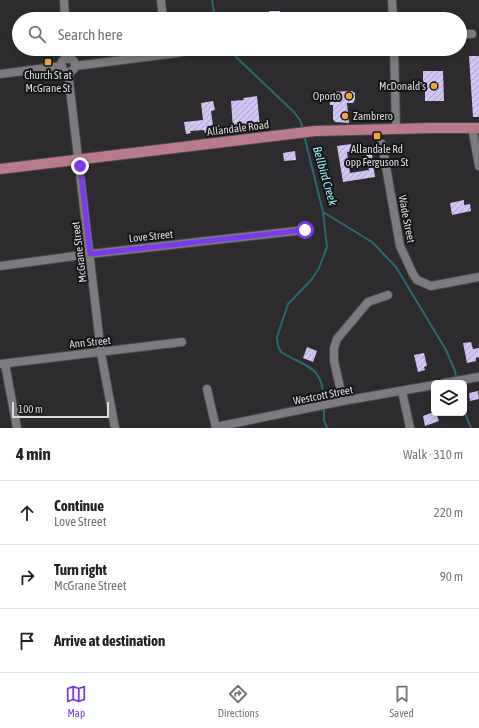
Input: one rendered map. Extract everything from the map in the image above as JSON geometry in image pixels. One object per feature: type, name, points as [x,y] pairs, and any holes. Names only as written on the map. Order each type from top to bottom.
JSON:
[{"type":"main road","name":"Allandale Road","points":[[0,169],[315,131],[476,128]]},
{"type":"street","points":[[64,0],[65,12]]},
{"type":"street","points":[[161,0],[162,12]]},
{"type":"street","points":[[392,0],[393,12]]},
{"type":"street","points":[[467,34],[472,34]]},
{"type":"street","points":[[0,74],[65,69],[73,70],[75,66],[140,56]]},
{"type":"street","points":[[394,56],[396,129]]},
{"type":"street","points":[[65,69],[63,61],[68,59],[73,60],[75,66]]},
{"type":"street","name":"McGrane Street","points":[[65,69],[79,159],[102,352],[116,428]]},
{"type":"street","points":[[476,128],[479,166]]},
{"type":"street","name":"Wade Street","points":[[382,144],[400,246],[408,266],[417,280],[431,286],[479,277]]},
{"type":"street","name":"Love Street","points":[[0,266],[90,254],[305,230]]},
{"type":"street","points":[[343,402],[334,361],[334,348],[337,339],[368,302],[388,295]]},
{"type":"street","name":"Ann Street","points":[[3,364],[182,342]]},
{"type":"street","points":[[3,364],[17,428]]},
{"type":"street","points":[[462,380],[479,377]]},
{"type":"street","name":"Westcott Street","points":[[216,427],[431,386]]},
{"type":"street","points":[[207,389],[216,427]]},
{"type":"street","points":[[402,392],[410,428]]},
{"type":"building","points":[[269,11],[280,11],[280,12]]},
{"type":"building","points":[[469,56],[479,56],[479,117],[473,117]]},
{"type":"building","points":[[423,71],[443,71],[444,101],[425,101],[425,90],[420,90],[420,81],[423,81]]},
{"type":"building","points":[[352,91],[355,93],[355,99],[353,103],[347,103],[349,123],[335,122],[333,119],[333,105],[330,105],[329,92]]},
{"type":"building","points":[[257,96],[260,127],[233,129],[231,101],[244,100],[243,98]]},
{"type":"building","points":[[213,101],[215,110],[211,111],[213,126],[219,125],[220,130],[205,133],[204,130],[190,131],[191,133],[186,134],[184,122],[203,120],[201,103]]},
{"type":"building","points":[[352,144],[353,151],[347,152],[350,173],[369,170],[365,148],[371,147],[375,177],[343,182],[337,146]]},
{"type":"building","points":[[295,151],[296,160],[284,161],[283,153]]},
{"type":"building","points":[[464,200],[464,205],[470,204],[471,211],[452,215],[450,203]]},
{"type":"building","points":[[471,342],[473,349],[479,348],[479,357],[476,358],[476,361],[467,363],[463,343]]},
{"type":"building","points":[[307,347],[317,351],[313,362],[303,358]]},
{"type":"building","points":[[424,353],[427,366],[424,367],[425,370],[418,372],[414,355]]},
{"type":"building","points":[[478,391],[479,399],[470,401],[469,393]]},
{"type":"building","points":[[431,413],[431,416],[437,416],[439,421],[425,426],[423,416]]},
{"type":"waterway","name":"Bellbird Creek","points":[[212,0],[214,12]]},
{"type":"waterway","name":"Bellbird Creek","points":[[235,56],[294,112],[300,120],[303,129]]},
{"type":"waterway","name":"Bellbird Creek","points":[[304,135],[323,212],[372,242],[396,267],[446,350],[455,371],[456,378]]},
{"type":"waterway","points":[[323,212],[327,247],[319,268],[312,279],[288,304],[277,337],[278,346],[281,352],[307,366],[317,375],[321,381],[324,403]]},
{"type":"waterway","points":[[324,408],[324,420],[327,428]]},
{"type":"waterway","name":"Bellbird Creek","points":[[466,416],[471,428]]},
{"type":"place","name":"Church St at McGrane St","points":[[48,62]]},
{"type":"place","name":"McDonald's","points":[[434,86]]},
{"type":"place","name":"Oporto","points":[[349,96]]},
{"type":"place","name":"Zambrero","points":[[345,116]]},
{"type":"place","name":"Allandale Rd opp Ferguson St","points":[[377,136]]},
{"type":"route","points":[[80,166],[90,254],[305,230]]}]
